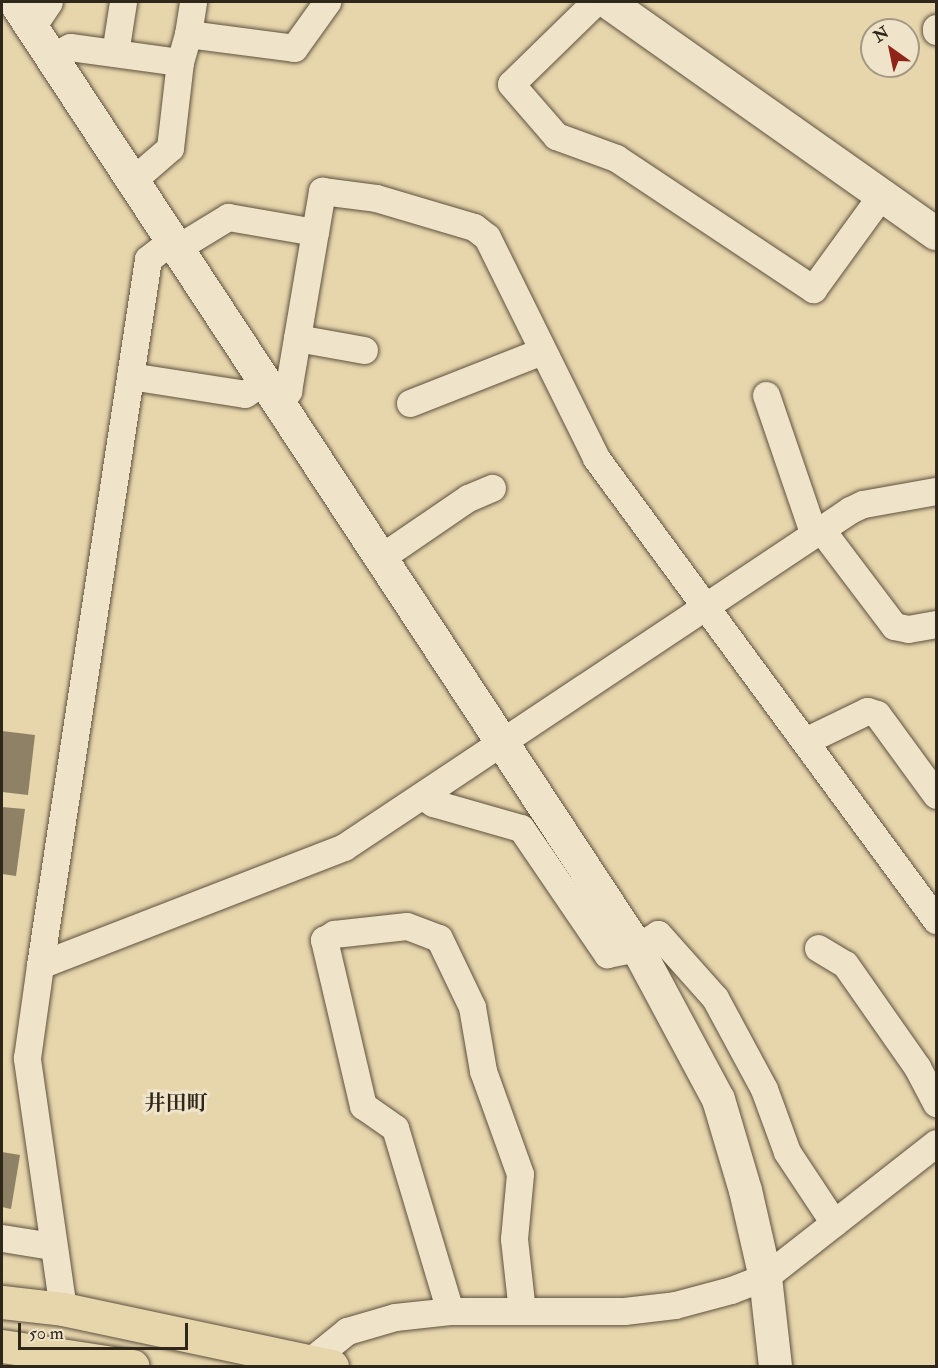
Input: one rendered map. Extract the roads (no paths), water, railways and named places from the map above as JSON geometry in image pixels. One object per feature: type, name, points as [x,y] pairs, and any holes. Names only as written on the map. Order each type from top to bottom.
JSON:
[{"type":"main road","points":[[2,1302],[63,1310],[321,1364]]},
{"type":"main road","points":[[2,1346],[73,1361],[132,1366]]},
{"type":"street","points":[[115,53],[123,2]]},
{"type":"street","points":[[133,180],[170,148],[180,62],[188,34],[193,2]]},
{"type":"street","points":[[188,34],[294,48],[327,2]]},
{"type":"street","points":[[596,2],[511,84],[556,136],[616,158],[801,285],[813,289],[882,194]]},
{"type":"street","points":[[608,2],[936,233]]},
{"type":"street","points":[[23,11],[501,745],[637,948],[718,1099],[746,1190],[765,1277],[775,1366]]},
{"type":"street","points":[[53,56],[70,47],[180,62]]},
{"type":"street","points":[[130,376],[245,394],[271,390],[288,391],[322,191],[376,198],[474,227],[487,237],[596,458],[708,607],[936,920]]},
{"type":"street","points":[[63,1310],[52,1246],[27,1058],[148,260],[161,249],[177,248],[228,217],[315,232]]},
{"type":"street","points":[[297,338],[364,350]]},
{"type":"street","points":[[410,403],[542,351]]},
{"type":"street","points":[[766,395],[816,530],[894,626],[908,629],[936,624]]},
{"type":"street","points":[[380,558],[468,498],[492,488]]},
{"type":"street","points":[[40,965],[312,862],[424,796],[708,607],[816,530],[863,504],[936,491]]},
{"type":"street","points":[[805,741],[867,711],[878,714],[936,795]]},
{"type":"street","points":[[424,796],[433,803],[521,828],[607,954],[637,948],[658,933],[715,998],[764,1089],[787,1152],[834,1223]]},
{"type":"street","points":[[450,1311],[395,1128],[363,1106],[324,940],[334,934],[407,926],[439,938],[472,1007],[483,1071],[520,1174],[514,1239],[522,1311]]},
{"type":"street","points":[[818,948],[845,964],[916,1066],[936,1103]]},
{"type":"street","points":[[321,1364],[347,1331],[395,1317],[450,1311],[624,1311],[675,1305],[765,1277],[936,1143]]},
{"type":"street","points":[[2,1238],[52,1246]]},
{"type":"district","name":"井田町","points":[[176,1104]]}]
